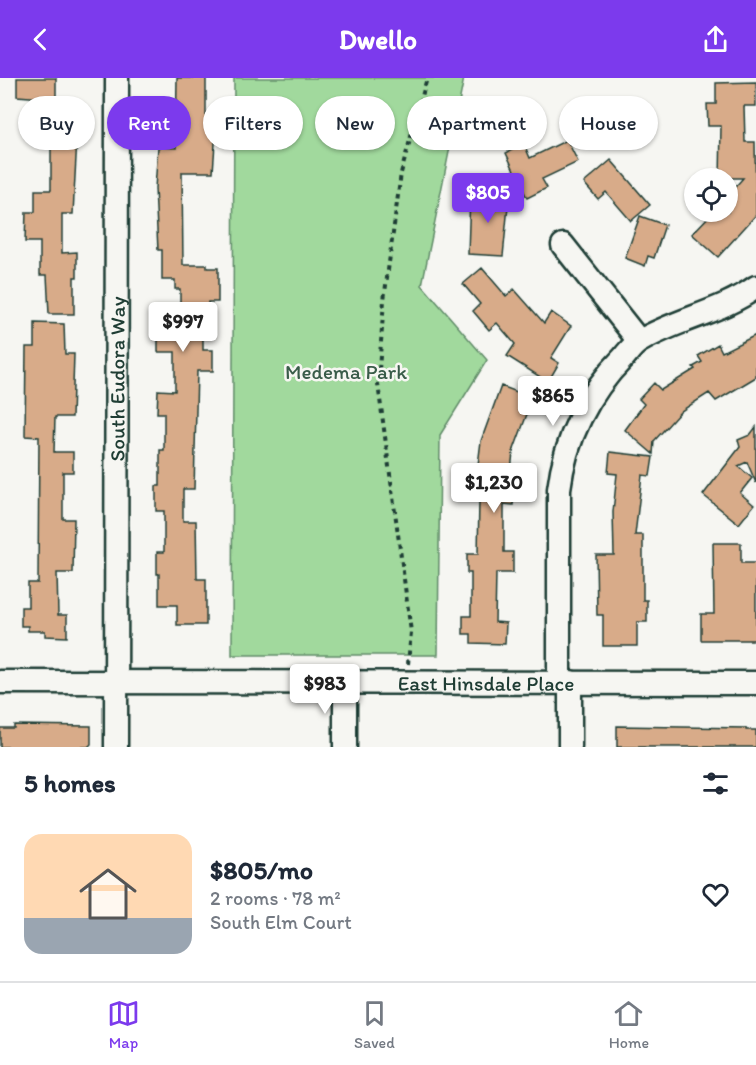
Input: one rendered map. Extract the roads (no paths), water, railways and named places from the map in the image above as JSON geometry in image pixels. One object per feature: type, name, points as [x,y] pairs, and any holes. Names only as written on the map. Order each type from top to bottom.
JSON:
[{"type":"street","name":"South Eudora Way","points":[[116,747],[117,78]]},
{"type":"street","points":[[563,245],[639,341]]},
{"type":"street","points":[[570,747],[565,682],[559,489],[562,461],[572,433],[585,408],[610,371],[639,341],[726,304],[756,286]]},
{"type":"street","name":"East Hinsdale Place","points":[[0,682],[756,682]]},
{"type":"street","points":[[345,682],[345,747]]},
{"type":"park label","name":"Medema Park","points":[[346,371]]}]
